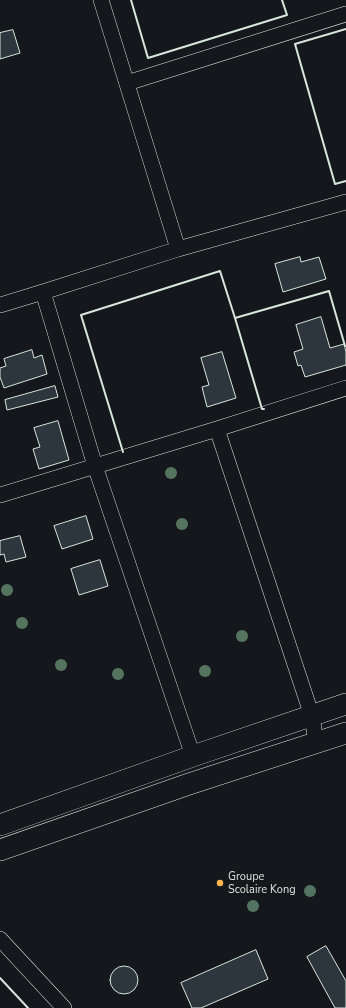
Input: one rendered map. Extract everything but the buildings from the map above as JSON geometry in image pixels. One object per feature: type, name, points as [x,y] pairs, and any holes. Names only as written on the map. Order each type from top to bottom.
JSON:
[{"type":"main road","points":[[0,825],[193,756],[346,704]]},
{"type":"main road","points":[[0,850],[189,784],[346,733]]},
{"type":"street","points":[[101,0],[178,249]]},
{"type":"street","points":[[127,83],[346,14]]},
{"type":"street","points":[[1,302],[43,292],[178,249],[346,202]]},
{"type":"street","points":[[43,292],[95,466],[193,756]]},
{"type":"street","points":[[0,495],[346,388]]},
{"type":"street","points":[[217,429],[312,716],[316,743]]},
{"type":"street","points":[[0,939],[64,1008]]},
{"type":"wall","points":[[131,0],[148,58],[287,15],[282,0]]},
{"type":"wall","points":[[346,29],[295,44],[335,184],[346,181]]},
{"type":"wall","points":[[123,452],[81,315],[220,271],[235,318]]},
{"type":"wall","points":[[264,409],[262,409],[235,318],[329,291],[345,346]]},
{"type":"wall","points":[[0,978],[28,1008]]},
{"type":"place","name":"Groupe Scolaire Kong","points":[[220,883]]}]
